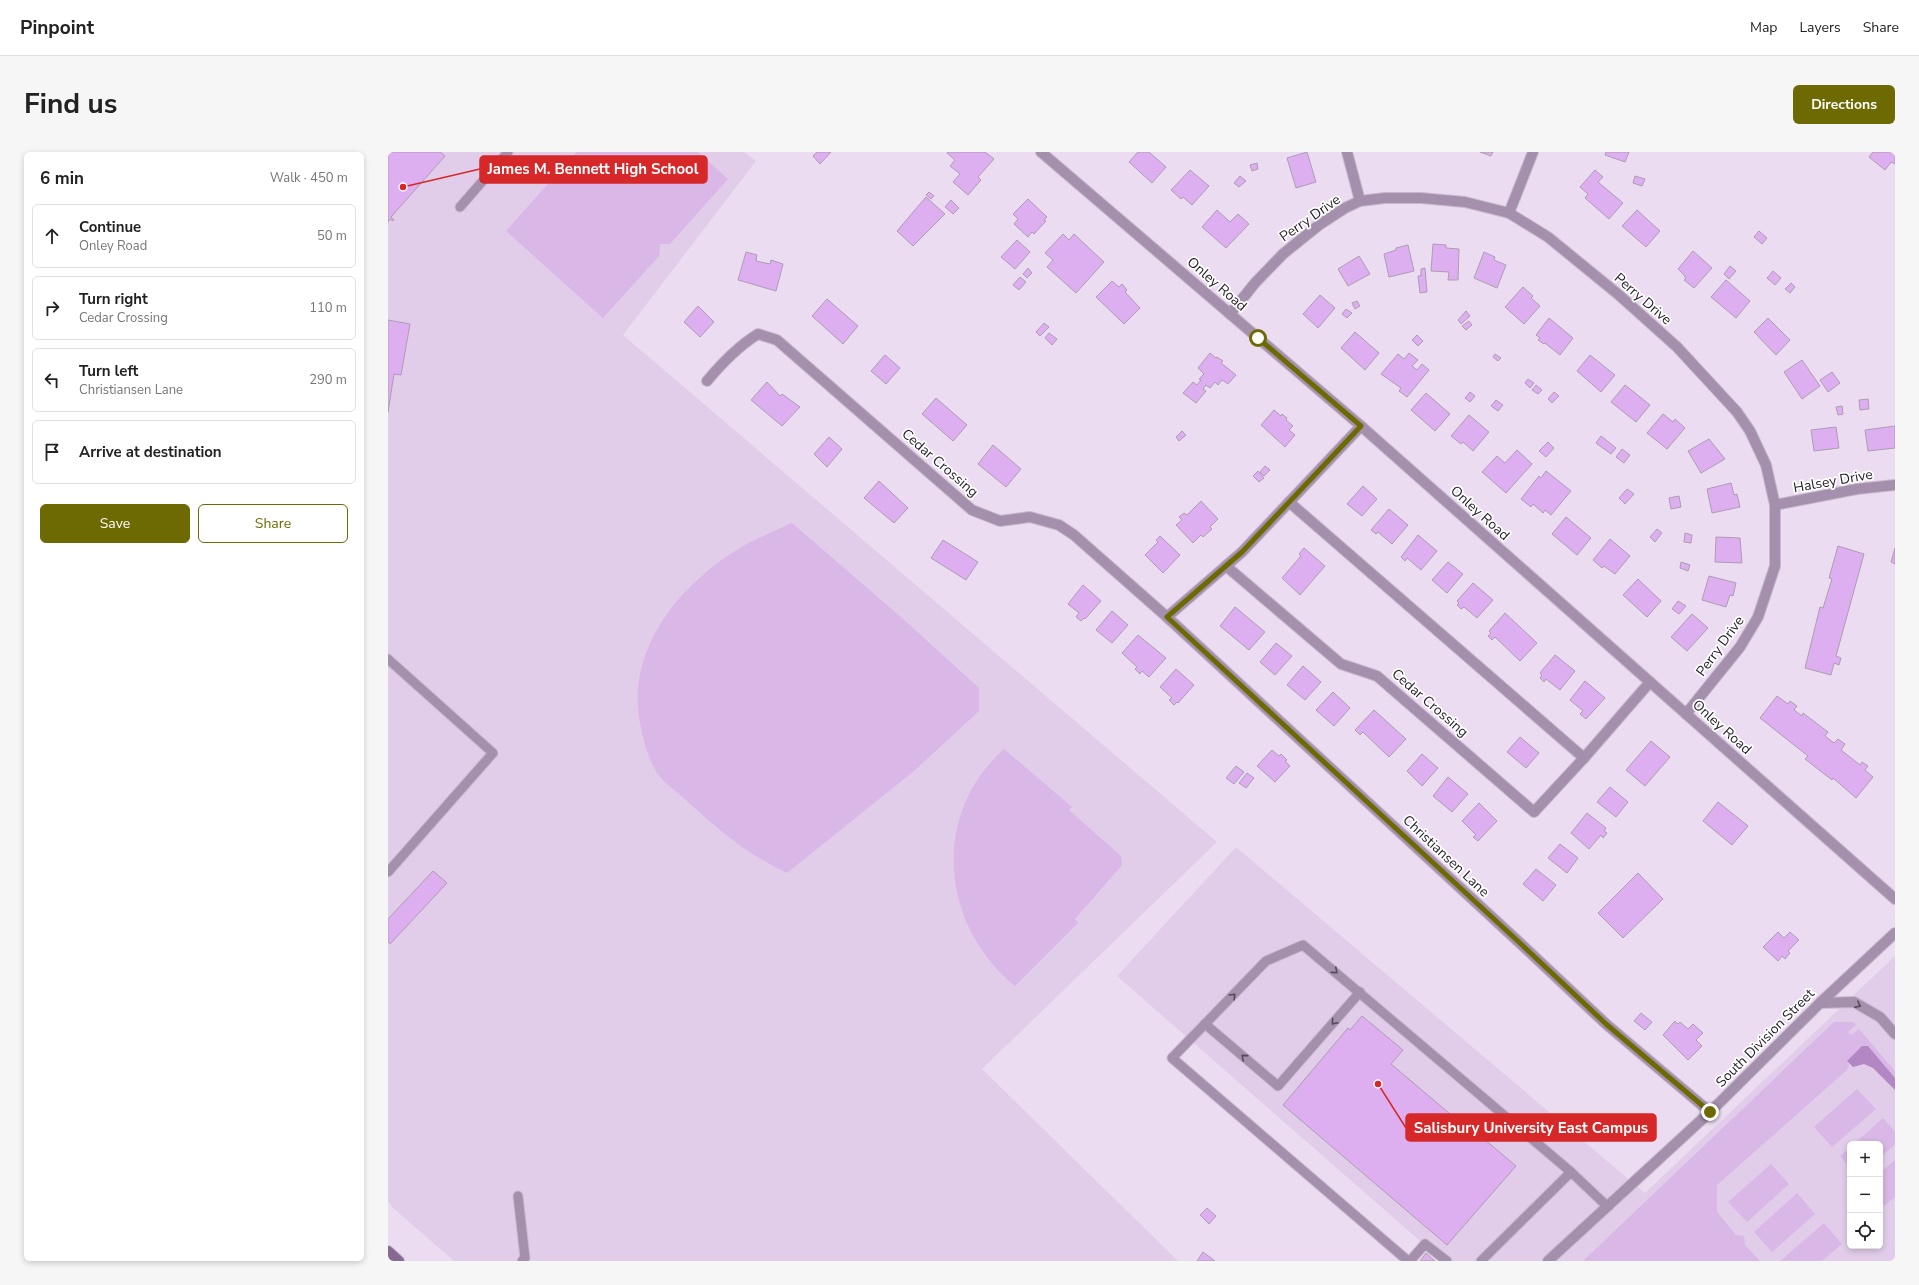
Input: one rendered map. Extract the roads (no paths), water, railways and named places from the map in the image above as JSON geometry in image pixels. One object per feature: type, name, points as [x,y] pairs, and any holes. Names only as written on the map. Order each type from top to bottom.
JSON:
[{"type":"main road","points":[[388,1251],[399,1261]]},
{"type":"street","name":"Onley Road","points":[[1041,152],[1361,426],[1895,899]]},
{"type":"street","points":[[1347,152],[1360,201]]},
{"type":"street","points":[[1509,213],[1533,152]]},
{"type":"street","name":"Perry Drive","points":[[1230,314],[1255,283],[1283,254],[1331,217],[1360,201],[1385,198],[1421,198],[1465,202],[1509,213],[1548,237],[1619,295],[1677,347],[1737,412],[1750,431],[1766,465],[1775,505],[1775,566],[1758,617],[1740,647],[1686,714]]},
{"type":"street","name":"Cedar Crossing","points":[[706,381],[720,364],[742,344],[758,334],[777,340],[972,510],[1000,521],[1030,517],[1059,525],[1074,535],[1167,617]]},
{"type":"street","points":[[1167,617],[1242,552],[1361,426]]},
{"type":"street","name":"Halsey Drive","points":[[1775,505],[1857,489],[1895,485]]},
{"type":"street","points":[[1289,502],[1584,758]]},
{"type":"street","name":"Cedar Crossing","points":[[1226,566],[1341,664],[1377,676],[1534,812],[1584,758],[1650,682]]},
{"type":"street","name":"Christiansen Lane","points":[[1167,617],[1606,1024],[1710,1112]]},
{"type":"street","name":"South Division Street","points":[[1548,1261],[1710,1112],[1820,1003],[1895,933]]},
{"type":"street","points":[[1820,1003],[1854,1002],[1880,1017],[1895,1034]]},
{"type":"lane","points":[[460,207],[508,152]]},
{"type":"lane","points":[[388,659],[493,753],[388,872]]},
{"type":"lane","points":[[1447,1261],[1425,1244],[1409,1261],[1172,1058],[1266,961],[1303,944],[1572,1172],[1608,1207]]},
{"type":"lane","points":[[1205,1024],[1278,1086],[1360,992]]},
{"type":"lane","points":[[1480,1261],[1572,1172]]},
{"type":"lane","points":[[518,1196],[525,1258],[522,1261]]},
{"type":"place","name":"James M. Bennett High School","points":[[403,187]]},
{"type":"place","name":"Salisbury University East Campus","points":[[1378,1084]]}]
